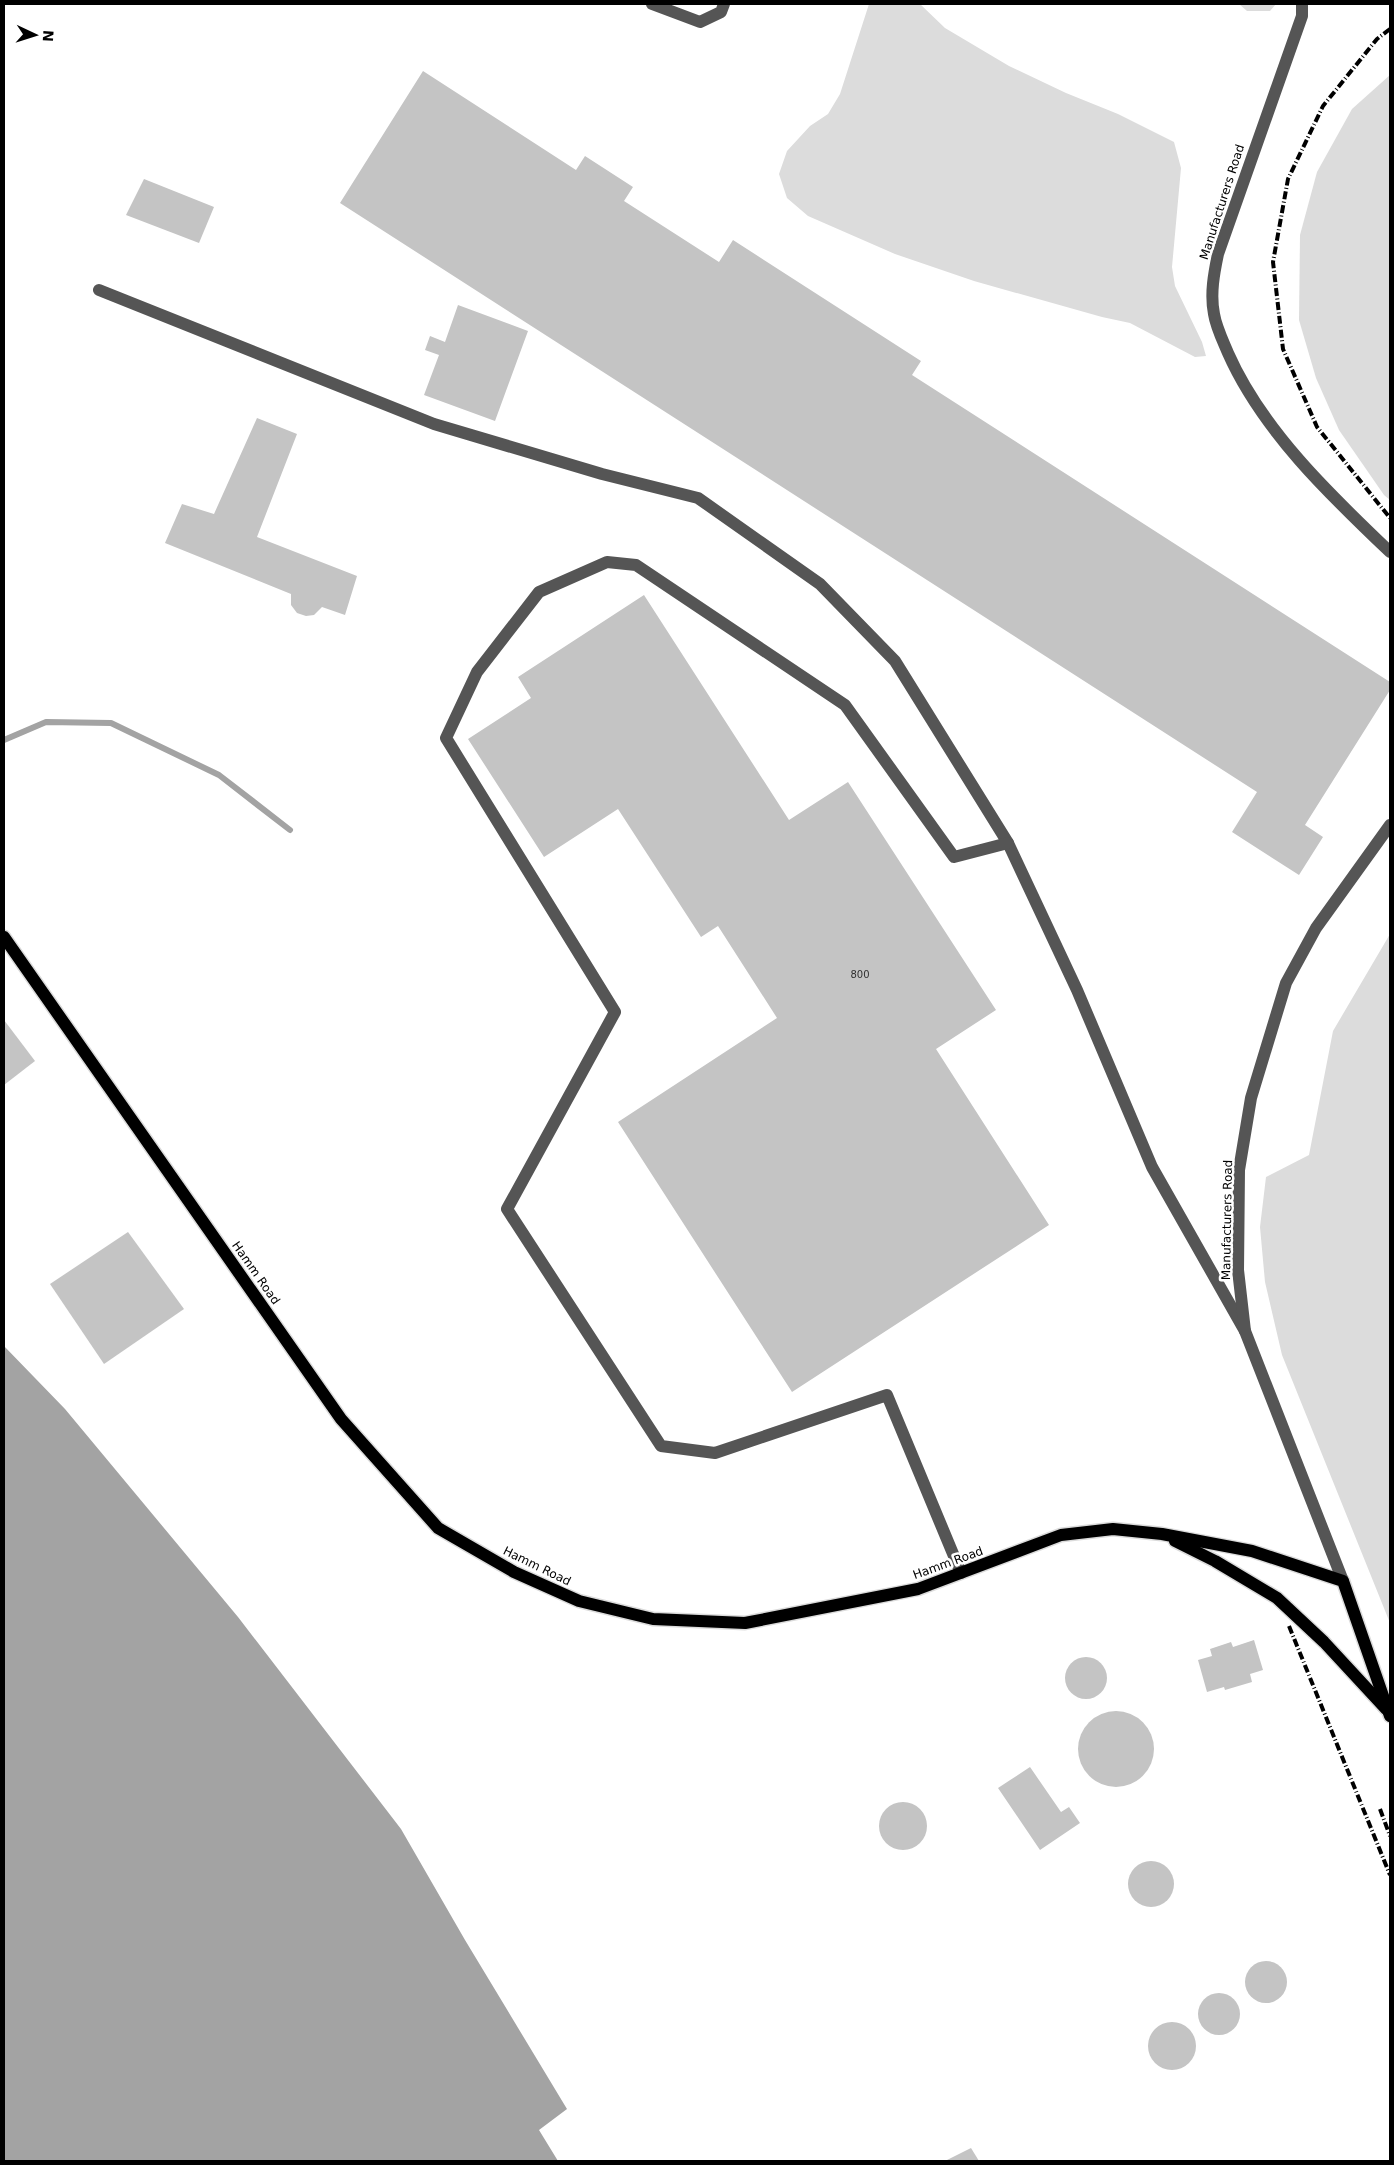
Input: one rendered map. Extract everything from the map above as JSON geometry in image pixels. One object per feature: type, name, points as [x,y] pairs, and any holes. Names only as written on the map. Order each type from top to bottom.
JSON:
[{"type":"main road","name":"Hamm Road","points":[[4,937],[341,1419],[438,1528],[514,1572],[579,1601],[653,1619],[745,1623],[918,1589],[1061,1535],[1112,1529],[1162,1534],[1252,1551],[1343,1581]]},
{"type":"main road","points":[[1162,1534],[1215,1561],[1277,1598],[1324,1642],[1390,1714]]},
{"type":"main road","name":"Manufacturers Road","points":[[1343,1581],[1390,1714]]},
{"type":"street","points":[[652,4],[673,7],[700,22],[721,12],[724,4]]},
{"type":"street","name":"Manufacturers Road","points":[[1313,4],[1302,10],[1218,254],[1213,284],[1214,314],[1222,340],[1240,379],[1280,435],[1334,499],[1390,552]]},
{"type":"street","points":[[99,290],[434,424],[602,474],[698,498],[820,584],[895,661],[1008,843],[1077,990],[1152,1167],[1245,1331]]},
{"type":"street","points":[[961,1573],[887,1395],[715,1454],[661,1446],[507,1209],[615,1012],[446,738],[477,672],[539,592],[607,562],[636,565],[845,705],[954,858],[1008,843]]},
{"type":"street","name":"Manufacturers Road","points":[[1343,1581],[1245,1331],[1238,1270],[1239,1170],[1251,1098],[1286,983],[1316,928],[1390,825]]},
{"type":"shaded area","points":[[869,4],[920,4],[945,28],[1009,66],[1066,93],[1118,114],[1174,142],[1181,168],[1172,267],[1175,286],[1202,342],[1206,356],[1195,357],[1130,323],[974,281],[895,254],[808,216],[787,198],[779,174],[787,151],[810,126],[828,114],[840,94]]},
{"type":"shaded area","points":[[1239,4],[1276,4],[1270,11],[1247,11]]},
{"type":"shaded area","points":[[1390,75],[1390,500],[1384,495],[1339,430],[1316,378],[1299,320],[1300,235],[1317,172],[1352,109]]},
{"type":"shaded area","points":[[1390,934],[1390,1623],[1282,1355],[1265,1282],[1260,1227],[1266,1177],[1309,1155],[1333,1031]]},
{"type":"shaded area","points":[[4,1346],[65,1409],[238,1617],[401,1829],[465,1940],[567,2109],[539,2130],[558,2161],[4,2161]]},
{"type":"building","points":[[423,71],[576,170],[585,156],[633,187],[624,201],[719,262],[733,240],[921,361],[912,375],[1390,682],[1390,690],[1305,825],[1323,837],[1299,875],[1232,832],[1257,792],[340,203]]},
{"type":"building","points":[[144,179],[214,207],[199,243],[126,215]]},
{"type":"building","points":[[458,305],[528,331],[495,421],[424,395],[439,355],[425,350],[430,336],[445,342]]},
{"type":"building","points":[[257,418],[297,434],[257,537],[357,576],[345,615],[322,607],[314,615],[306,616],[297,613],[291,605],[291,594],[165,543],[182,504],[214,514]]},
{"type":"building","points":[[644,595],[789,820],[848,782],[996,1010],[936,1049],[1049,1225],[792,1392],[618,1122],[777,1018],[718,926],[701,937],[618,809],[544,857],[468,739],[531,698],[518,677]]},
{"type":"building","points":[[4,1020],[35,1061],[4,1085]]},
{"type":"building","points":[[128,1232],[184,1309],[104,1364],[50,1284]]},
{"type":"building","points":[[1254,1640],[1263,1670],[1250,1674],[1252,1682],[1225,1690],[1224,1687],[1207,1692],[1198,1660],[1212,1656],[1210,1649],[1231,1642],[1233,1647]]},
{"type":"building","points":[[1086,1657],[1101,1663],[1107,1678],[1101,1693],[1086,1699],[1071,1693],[1065,1678],[1071,1663]]},
{"type":"building","points":[[1116,1711],[1131,1714],[1143,1722],[1151,1734],[1154,1749],[1151,1764],[1143,1776],[1131,1784],[1116,1787],[1101,1784],[1089,1776],[1081,1764],[1078,1749],[1081,1734],[1089,1722],[1101,1714]]},
{"type":"building","points":[[1030,1767],[1061,1812],[1069,1807],[1080,1823],[1040,1850],[998,1788]]},
{"type":"building","points":[[898,1802],[908,1802],[920,1809],[927,1821],[927,1831],[920,1843],[908,1850],[898,1850],[890,1846],[883,1839],[879,1831],[879,1821],[883,1813],[890,1806]]},
{"type":"building","points":[[1151,1861],[1164,1865],[1170,1871],[1174,1884],[1170,1897],[1164,1903],[1151,1907],[1138,1903],[1132,1897],[1128,1884],[1132,1871],[1138,1865]]},
{"type":"building","points":[[1266,1961],[1281,1967],[1287,1982],[1281,1997],[1266,2003],[1251,1997],[1245,1982],[1251,1967]]},
{"type":"building","points":[[1219,1993],[1234,1999],[1240,2014],[1234,2029],[1219,2035],[1204,2029],[1198,2014],[1204,1999]]},
{"type":"building","points":[[1167,2022],[1177,2022],[1186,2026],[1192,2032],[1195,2037],[1195,2055],[1186,2066],[1177,2070],[1167,2070],[1158,2066],[1152,2060],[1148,2051],[1148,2041],[1152,2032],[1158,2026]]},
{"type":"building","points":[[971,2148],[979,2161],[945,2161]]},
{"type":"waterway","points":[[4,740],[46,722],[111,723],[219,775],[290,830]]},
{"type":"railway","points":[[1390,29],[1377,39],[1323,106],[1288,179],[1273,262],[1283,349],[1317,427],[1390,518]]},
{"type":"railway","points":[[1289,1626],[1390,1875]]},
{"type":"railway","points":[[1380,1809],[1390,1836]]}]
